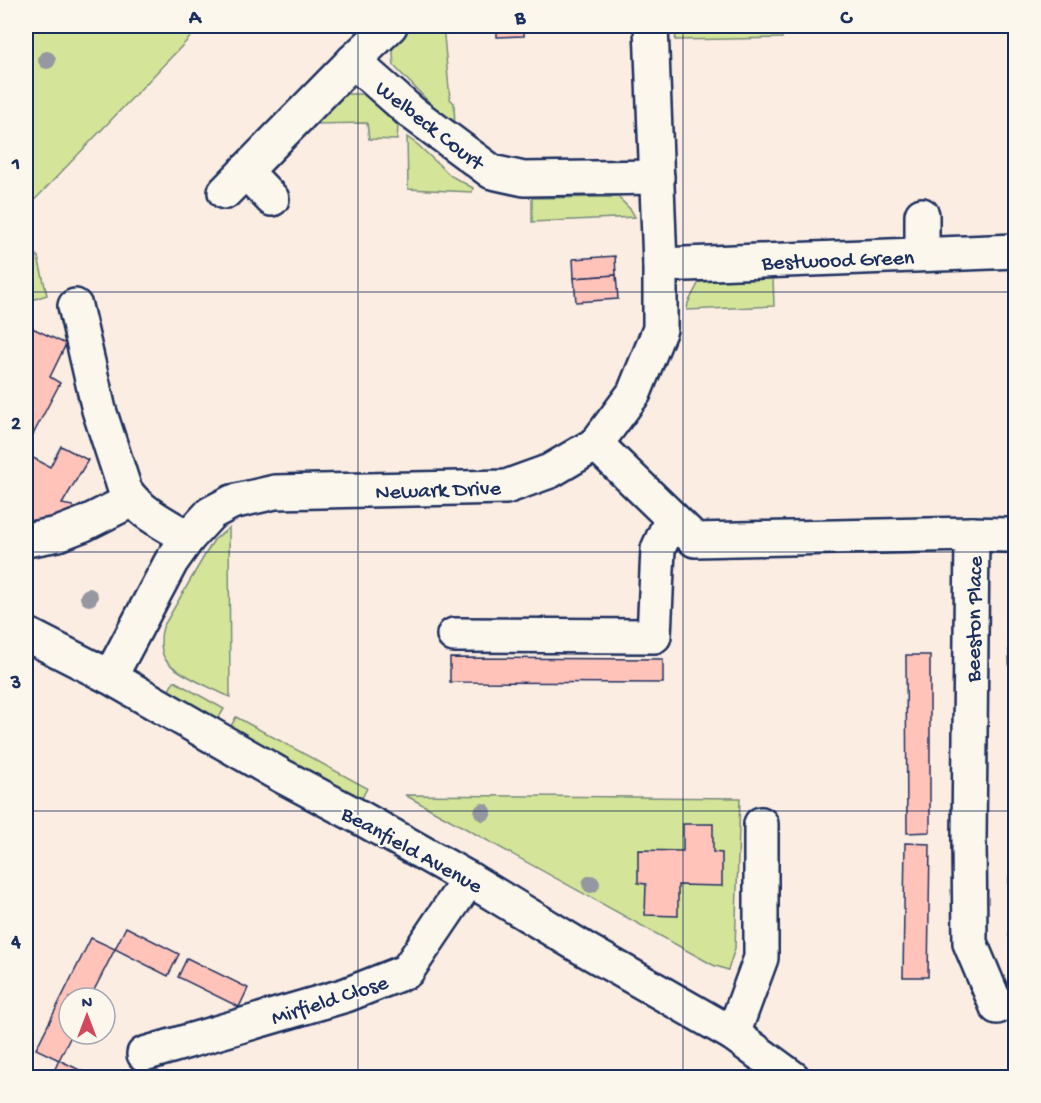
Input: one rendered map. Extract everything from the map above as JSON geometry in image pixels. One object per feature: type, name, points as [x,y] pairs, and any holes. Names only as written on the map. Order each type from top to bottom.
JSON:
[{"type":"street","name":"Welbeck Court","points":[[272,199],[235,182],[390,26]]},
{"type":"street","name":"Newark Drive","points":[[110,677],[171,562],[188,538],[211,513],[232,502],[275,492],[506,488],[550,471],[596,444],[634,393],[660,329],[660,265],[651,26]]},
{"type":"street","name":"Welbeck Court","points":[[353,61],[411,112],[492,172],[524,179],[657,177]]},
{"type":"street","points":[[922,215],[922,254]]},
{"type":"street","name":"Bestwood Green","points":[[660,265],[1016,251]]},
{"type":"street","points":[[75,306],[99,410],[125,490],[143,510],[188,538]]},
{"type":"street","name":"Beeston Place","points":[[596,444],[695,540],[972,534],[970,943],[997,1007]]},
{"type":"street","points":[[26,540],[58,534],[132,500]]},
{"type":"street","points":[[454,635],[654,636],[658,549],[672,518]]},
{"type":"street","points":[[972,534],[1006,535]]},
{"type":"street","name":"Beanfield Avenue","points":[[26,634],[110,677],[282,776],[469,879],[586,950],[733,1034],[792,1077]]},
{"type":"street","points":[[733,1034],[761,958],[761,824]]},
{"type":"street","name":"Mirfield Close","points":[[144,1054],[346,995],[406,971],[469,879]]},
{"type":"green space","points":[[26,26],[201,26],[26,209]]},
{"type":"green space","points":[[407,26],[443,26],[450,99],[454,103],[455,129],[394,66],[392,41]]},
{"type":"green space","points":[[681,26],[781,26],[782,38],[675,40],[677,30]]},
{"type":"green space","points":[[340,94],[371,94],[375,103],[398,126],[397,140],[369,139],[367,123],[313,124]]},
{"type":"green space","points":[[407,137],[451,176],[473,188],[472,192],[408,189]]},
{"type":"green space","points":[[618,197],[635,217],[532,222],[532,198]]},
{"type":"green space","points":[[26,245],[38,257],[47,295],[26,302]]},
{"type":"green space","points":[[773,277],[774,306],[687,310],[688,303],[699,282]]},
{"type":"green space","points":[[229,528],[230,697],[169,664],[163,655],[161,643],[163,627],[206,553],[214,540]]},
{"type":"green space","points":[[174,681],[224,709],[218,719],[168,692]]},
{"type":"green space","points":[[236,717],[367,788],[361,800],[230,728]]},
{"type":"green space","points":[[405,795],[740,798],[735,948],[728,970],[713,965]]},
{"type":"building","points":[[497,26],[524,26],[524,36],[497,37]]},
{"type":"building","points":[[615,256],[616,275],[574,278],[573,259]]},
{"type":"building","points":[[616,275],[618,299],[576,302],[574,278]]},
{"type":"building","points":[[26,325],[66,344],[50,377],[60,383],[26,448]]},
{"type":"building","points":[[61,446],[88,460],[62,504],[73,506],[72,519],[33,525],[26,515],[26,454],[50,467]]},
{"type":"building","points":[[1009,650],[1016,650],[1016,707],[1011,707]]},
{"type":"building","points":[[906,655],[930,655],[930,832],[907,833]]},
{"type":"building","points":[[450,658],[663,659],[663,683],[450,682]]},
{"type":"building","points":[[1011,715],[1016,715],[1016,787],[1009,787]]},
{"type":"building","points":[[1016,798],[1016,867],[1011,867],[1011,799]]},
{"type":"building","points":[[683,824],[713,824],[713,852],[722,853],[722,886],[678,885],[678,916],[645,915],[646,884],[638,883],[638,850],[683,851]]},
{"type":"building","points":[[905,843],[930,844],[928,977],[903,977]]},
{"type":"building","points":[[1009,877],[1016,877],[1016,936],[1009,936]]},
{"type":"building","points":[[126,927],[179,954],[168,976],[115,949]]},
{"type":"building","points":[[91,938],[115,949],[96,986],[67,986]]},
{"type":"building","points":[[187,958],[248,988],[239,1007],[178,977]]},
{"type":"building","points":[[57,1007],[57,1046],[66,1046],[59,1060],[36,1049]]},
{"type":"building","points":[[59,1060],[96,1078],[51,1078]]}]
